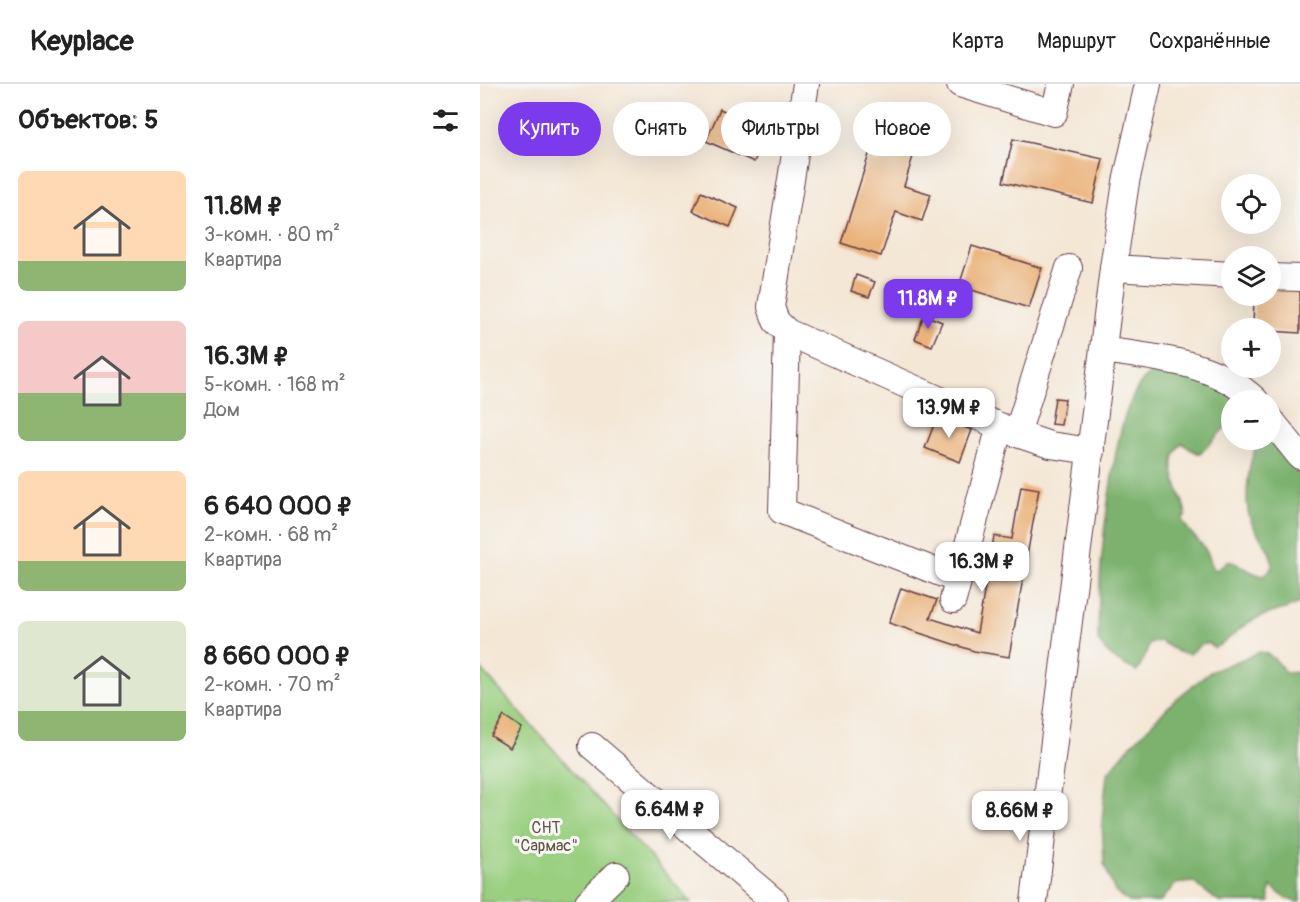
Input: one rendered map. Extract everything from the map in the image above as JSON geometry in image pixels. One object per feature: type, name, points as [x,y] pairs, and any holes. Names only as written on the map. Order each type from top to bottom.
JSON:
[{"type":"street","points":[[806,84],[771,307],[776,321],[787,332],[1009,430],[1050,445],[1091,451]]},
{"type":"street","points":[[967,85],[1054,113],[1061,84]]},
{"type":"street","points":[[1034,902],[1113,268],[1126,182],[1148,84]]},
{"type":"street","points":[[787,332],[782,511],[956,590],[1009,430],[1069,268]]},
{"type":"street","points":[[1113,268],[1221,274]]},
{"type":"street","points":[[1281,277],[1300,278]]},
{"type":"street","points":[[1103,350],[1195,365],[1218,374],[1244,390]]},
{"type":"street","points":[[1281,433],[1300,456]]},
{"type":"street","points":[[592,746],[775,902]]},
{"type":"street","points":[[1047,902],[1050,787]]},
{"type":"street","points":[[588,902],[616,875]]},
{"type":"green space","points":[[1161,366],[1223,390],[1221,390],[1221,432],[1200,454],[1182,443],[1173,461],[1175,479],[1186,515],[1182,520],[1204,547],[1212,568],[1217,570],[1227,561],[1264,576],[1273,566],[1267,547],[1251,521],[1247,503],[1248,479],[1256,450],[1278,450],[1298,473],[1300,477],[1300,603],[1249,622],[1214,648],[1209,643],[1200,645],[1190,654],[1178,652],[1160,641],[1149,643],[1145,657],[1137,671],[1120,662],[1101,646],[1098,640],[1099,602],[1105,527],[1118,442],[1133,396],[1148,375]]},
{"type":"green space","points":[[1260,652],[1275,659],[1285,673],[1300,672],[1300,902],[1288,899],[1271,886],[1270,902],[1219,902],[1193,882],[1175,884],[1160,902],[1129,902],[1115,892],[1104,864],[1102,820],[1107,774],[1132,744],[1176,699],[1210,672]]},
{"type":"green space","name":"СНТ \"Сармас\"","points":[[480,668],[691,902],[480,902]]},
{"type":"building","points":[[721,109],[721,148],[709,142],[709,134]]},
{"type":"building","points":[[1013,139],[1103,159],[1093,203],[1003,182]]},
{"type":"building","points":[[740,156],[757,156],[754,162]]},
{"type":"building","points":[[869,156],[913,156],[904,186],[931,194],[922,221],[896,212],[881,256],[841,243]]},
{"type":"building","points":[[701,192],[738,208],[730,227],[693,211]]},
{"type":"building","points":[[972,246],[1042,268],[1029,308],[959,286]]},
{"type":"building","points":[[856,275],[875,282],[869,297],[851,291]]},
{"type":"building","points":[[1281,289],[1300,290],[1300,333],[1281,332],[1281,318],[1253,318],[1254,306],[1281,306]]},
{"type":"building","points":[[924,315],[942,322],[932,346],[915,339]]},
{"type":"building","points":[[1055,398],[1065,399],[1061,425],[1051,424]]},
{"type":"building","points":[[937,417],[972,430],[960,462],[925,448]]},
{"type":"building","points":[[1021,486],[1039,489],[1009,657],[974,651],[889,623],[901,588],[937,600],[930,618],[977,633],[994,536],[1012,539]]},
{"type":"building","points":[[504,716],[522,728],[510,748],[491,736]]}]
